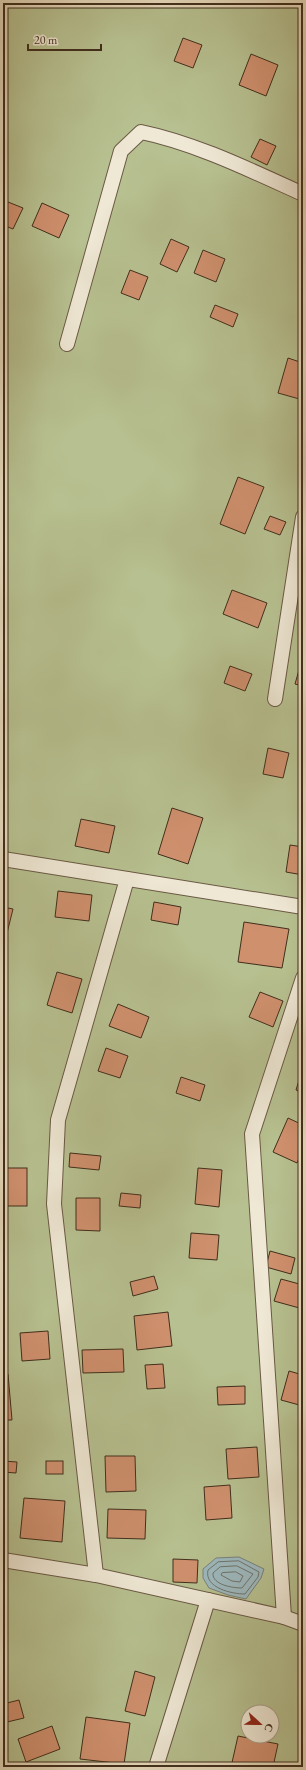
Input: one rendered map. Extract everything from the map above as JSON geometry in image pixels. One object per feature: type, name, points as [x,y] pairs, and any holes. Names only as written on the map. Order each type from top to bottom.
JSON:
[{"type":"lane","points":[[67,344],[121,151],[141,132],[153,134],[218,157],[303,194]]},
{"type":"lane","points":[[275,699],[303,517]]},
{"type":"lane","points":[[3,859],[303,907]]},
{"type":"lane","points":[[96,1575],[54,1204],[58,1120],[127,880]]},
{"type":"lane","points":[[284,1618],[252,1134],[303,978]]},
{"type":"lane","points":[[3,1560],[96,1575],[208,1600],[303,1624]]},
{"type":"lane","points":[[156,1767],[208,1600]]},
{"type":"green space","points":[[3,3],[303,3],[303,1767],[3,1767]]},
{"type":"water","points":[[239,1557],[264,1569],[261,1578],[246,1599],[228,1595],[209,1588],[203,1578],[203,1569],[216,1558]]},
{"type":"building","points":[[183,38],[202,45],[193,68],[174,61]]},
{"type":"building","points":[[251,54],[278,65],[266,96],[239,85]]},
{"type":"building","points":[[260,139],[276,146],[267,165],[251,157]]},
{"type":"building","points":[[3,200],[23,208],[13,229],[3,225]]},
{"type":"building","points":[[42,203],[69,215],[59,238],[32,226]]},
{"type":"building","points":[[171,239],[189,247],[177,272],[160,264]]},
{"type":"building","points":[[203,250],[225,259],[216,282],[194,273]]},
{"type":"building","points":[[130,270],[148,277],[139,300],[121,293]]},
{"type":"building","points":[[215,305],[238,314],[233,327],[210,317]]},
{"type":"building","points":[[288,358],[303,363],[303,400],[278,393]]},
{"type":"building","points":[[238,477],[264,487],[245,534],[220,524]]},
{"type":"building","points":[[270,516],[286,522],[280,535],[264,529]]},
{"type":"building","points":[[232,590],[267,603],[258,628],[223,614]]},
{"type":"building","points":[[301,663],[303,664],[303,686],[295,684]]},
{"type":"building","points":[[230,666],[252,674],[245,691],[224,683]]},
{"type":"building","points":[[268,748],[289,753],[283,778],[263,774]]},
{"type":"building","points":[[172,808],[203,818],[188,864],[158,854]]},
{"type":"building","points":[[81,819],[115,826],[109,853],[75,846]]},
{"type":"building","points":[[290,845],[303,847],[303,875],[286,872]]},
{"type":"building","points":[[58,891],[92,895],[89,921],[55,917]]},
{"type":"building","points":[[154,902],[181,907],[178,925],[151,920]]},
{"type":"building","points":[[3,907],[13,909],[5,941],[3,940]]},
{"type":"building","points":[[244,922],[289,929],[282,968],[238,962]]},
{"type":"building","points":[[57,972],[82,979],[72,1013],[47,1005]]},
{"type":"building","points":[[260,992],[283,1001],[273,1027],[249,1017]]},
{"type":"building","points":[[118,1004],[149,1017],[141,1038],[109,1026]]},
{"type":"building","points":[[106,1048],[128,1056],[120,1078],[98,1071]]},
{"type":"building","points":[[303,1067],[303,1093],[296,1090]]},
{"type":"building","points":[[181,1077],[205,1085],[200,1101],[176,1093]]},
{"type":"building","points":[[288,1118],[303,1125],[303,1149],[297,1163],[273,1152]]},
{"type":"building","points":[[70,1153],[101,1156],[99,1170],[69,1167]]},
{"type":"building","points":[[3,1168],[27,1168],[27,1206],[3,1206]]},
{"type":"building","points":[[198,1168],[222,1170],[219,1207],[195,1204]]},
{"type":"building","points":[[121,1193],[141,1195],[140,1208],[119,1206]]},
{"type":"building","points":[[76,1198],[100,1198],[100,1231],[76,1230]]},
{"type":"building","points":[[191,1233],[219,1235],[217,1260],[189,1258]]},
{"type":"building","points":[[270,1251],[295,1258],[291,1274],[266,1267]]},
{"type":"building","points":[[154,1276],[158,1289],[133,1296],[130,1282]]},
{"type":"building","points":[[281,1279],[303,1285],[303,1309],[274,1301]]},
{"type":"building","points":[[168,1312],[172,1346],[137,1350],[134,1316]]},
{"type":"building","points":[[48,1331],[50,1359],[22,1361],[20,1333]]},
{"type":"building","points":[[123,1349],[124,1372],[83,1373],[82,1350]]},
{"type":"building","points":[[163,1364],[165,1388],[147,1389],[145,1365]]},
{"type":"building","points":[[289,1371],[303,1375],[303,1406],[281,1400]]},
{"type":"building","points":[[3,1374],[8,1374],[12,1420],[3,1420]]},
{"type":"building","points":[[245,1386],[245,1404],[218,1405],[217,1387]]},
{"type":"building","points":[[257,1447],[259,1477],[228,1479],[226,1449]]},
{"type":"building","points":[[105,1456],[135,1456],[136,1491],[106,1492]]},
{"type":"building","points":[[3,1461],[17,1462],[16,1473],[3,1472]]},
{"type":"building","points":[[46,1461],[63,1461],[63,1474],[46,1474]]},
{"type":"building","points":[[230,1485],[232,1518],[206,1520],[204,1487]]},
{"type":"building","points":[[24,1498],[65,1501],[62,1542],[20,1538]]},
{"type":"building","points":[[108,1509],[146,1510],[145,1539],[107,1538]]},
{"type":"building","points":[[303,1546],[303,1555],[299,1552]]},
{"type":"building","points":[[173,1559],[198,1560],[197,1583],[173,1582]]},
{"type":"building","points":[[135,1671],[155,1677],[145,1716],[125,1711]]},
{"type":"building","points":[[19,1700],[24,1718],[7,1722],[3,1704]]},
{"type":"building","points":[[86,1717],[130,1723],[124,1764],[80,1759]]},
{"type":"building","points":[[52,1726],[60,1749],[26,1762],[18,1739]]},
{"type":"building","points":[[238,1736],[240,1736],[240,1744],[278,1744],[273,1767],[231,1767]]}]
